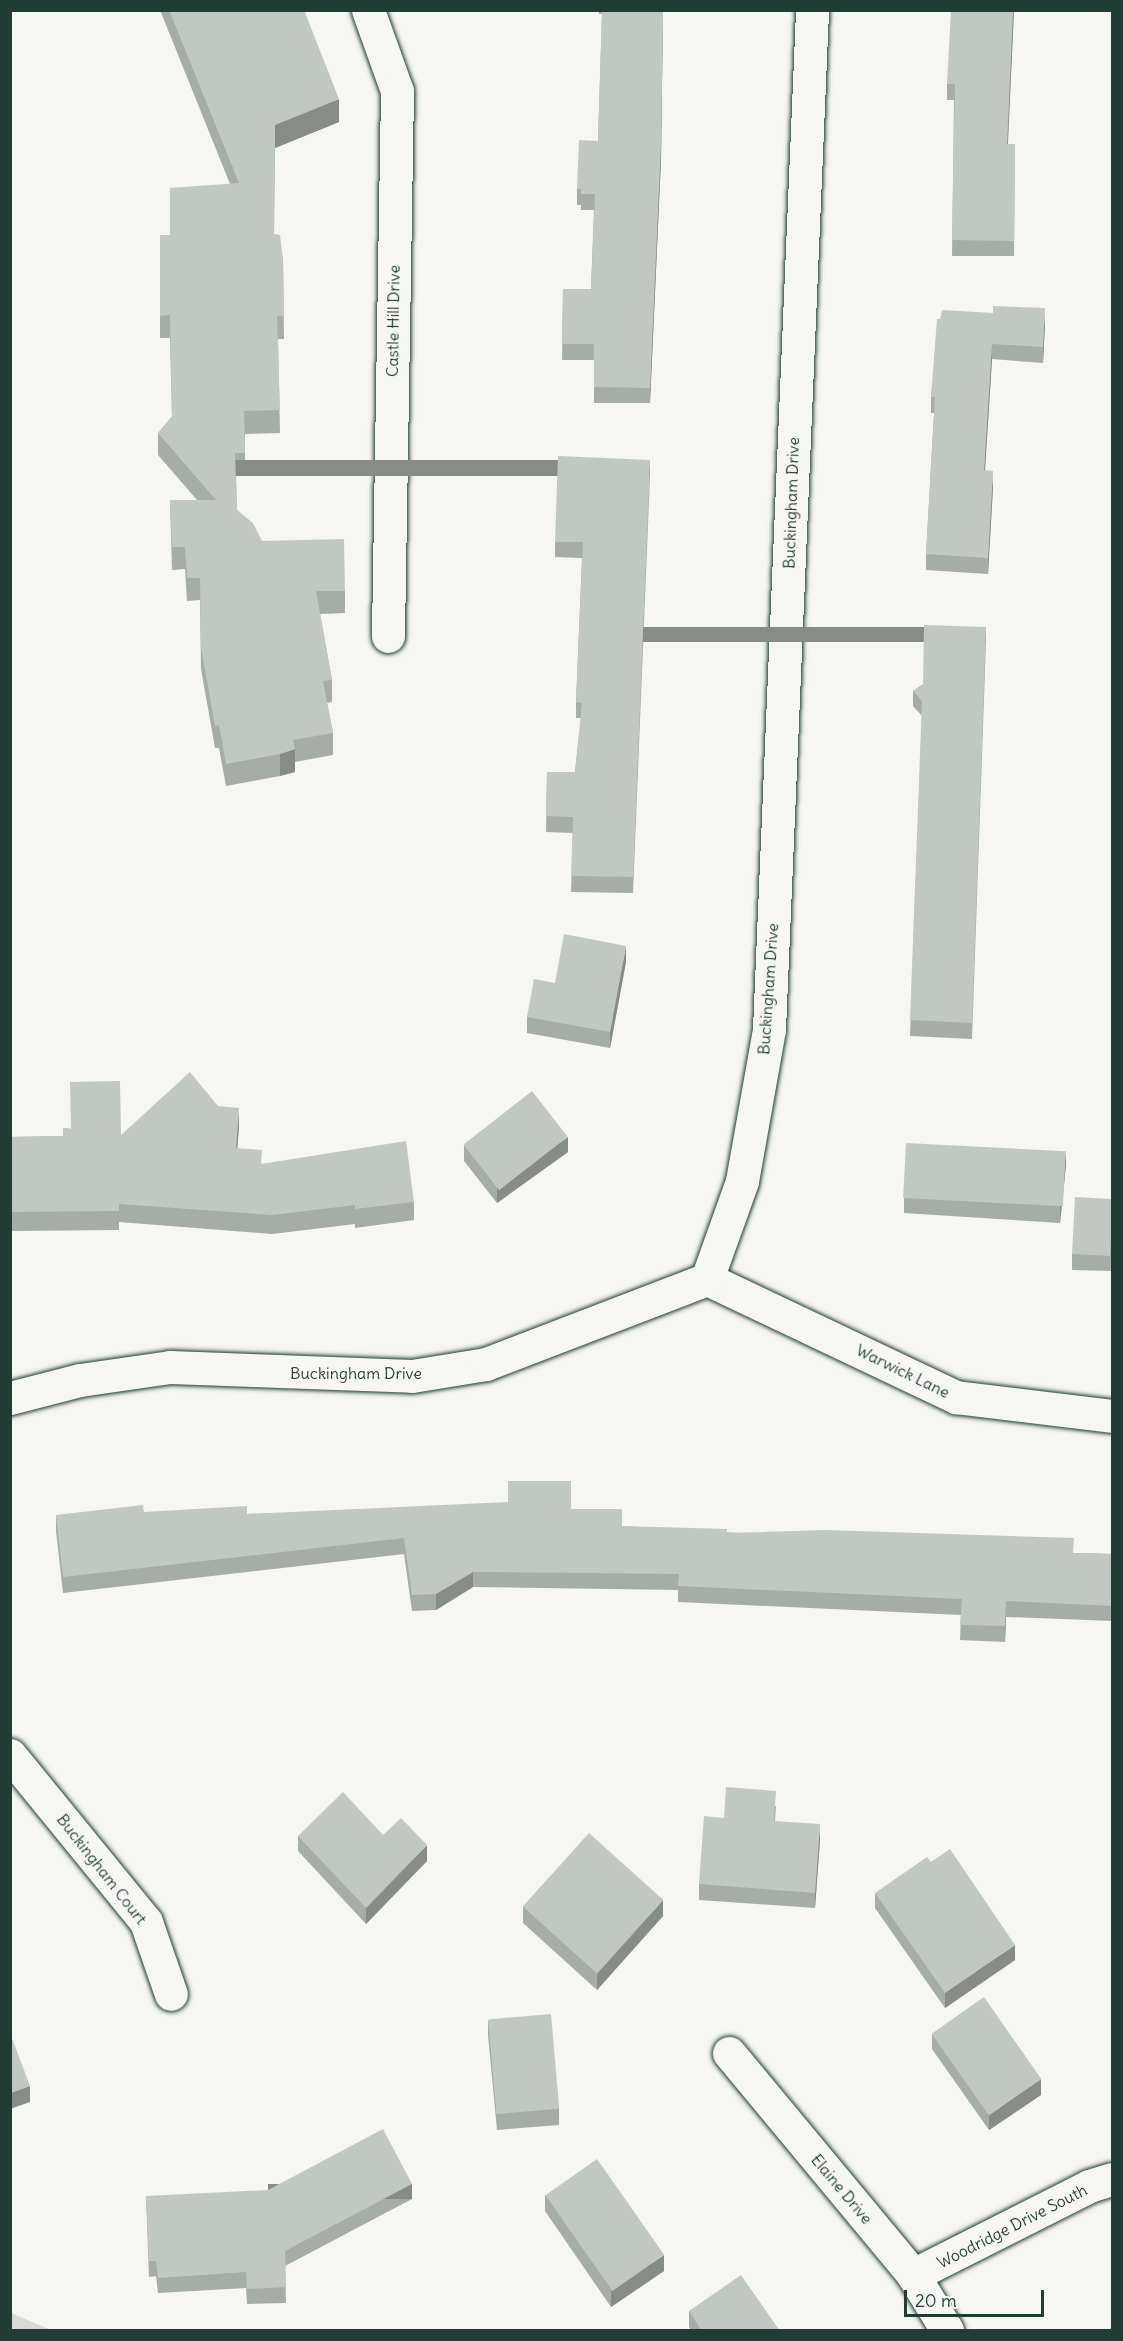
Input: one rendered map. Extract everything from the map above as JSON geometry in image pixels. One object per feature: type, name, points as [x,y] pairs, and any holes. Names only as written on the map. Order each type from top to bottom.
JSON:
[{"type":"street","name":"Castle Hill Drive","points":[[368,10],[397,92],[388,636]]},
{"type":"street","name":"Buckingham Drive","points":[[10,1398],[80,1380],[170,1367],[412,1376],[486,1364],[707,1279],[742,1181],[769,1029],[812,10]]},
{"type":"street","name":"Warwick Lane","points":[[707,1279],[956,1396],[1113,1416]]},
{"type":"street","name":"Buckingham Court","points":[[10,1755],[147,1922],[171,1994]]},
{"type":"street","name":"Elaine Drive","points":[[729,2054],[913,2275],[947,2331]]},
{"type":"street","name":"Woodridge Drive South","points":[[913,2275],[1089,2186],[1113,2179]]},
{"type":"shaded area","points":[[11,2313],[51,2330],[11,2330]]},
{"type":"building","points":[[169,10],[304,10],[339,99],[275,125],[274,234],[280,235],[283,259],[284,316],[277,316],[280,410],[244,411],[245,453],[235,453],[237,510],[253,523],[262,541],[344,539],[345,591],[316,591],[332,680],[323,681],[333,733],[293,740],[295,749],[280,754],[226,764],[219,725],[215,726],[201,647],[200,578],[187,578],[185,547],[172,547],[170,500],[216,500],[158,433],[172,416],[170,315],[160,316],[160,235],[170,235],[170,188],[239,183]]},
{"type":"building","points":[[602,10],[663,10],[661,144],[650,388],[594,387],[594,344],[562,344],[563,289],[591,289],[595,194],[581,194],[581,189],[577,189],[579,140],[598,141]]},
{"type":"building","points":[[951,10],[1013,10],[1007,144],[1015,144],[1014,241],[952,240],[955,84],[947,84]]},
{"type":"building","points":[[993,306],[1045,308],[1043,347],[992,344],[984,470],[993,471],[988,558],[926,554],[935,397],[931,397],[937,319],[940,319],[942,310],[993,313]]},
{"type":"building","points":[[558,456],[650,460],[633,877],[571,876],[573,817],[546,816],[547,772],[575,772],[582,703],[576,702],[583,542],[555,542]]},
{"type":"building","points":[[924,625],[986,627],[972,1023],[910,1020],[922,701],[913,691],[923,684]]},
{"type":"building","points":[[564,934],[626,946],[610,1032],[527,1017],[534,979],[555,983]]},
{"type":"building","points":[[190,1072],[218,1106],[239,1108],[236,1148],[262,1150],[261,1164],[406,1141],[414,1202],[355,1209],[355,1205],[272,1215],[119,1204],[119,1211],[10,1212],[10,1137],[63,1136],[63,1128],[71,1129],[70,1082],[120,1081],[121,1135]]},
{"type":"building","points":[[532,1091],[568,1137],[499,1190],[463,1145]]},
{"type":"building","points":[[906,1143],[1066,1151],[1063,1206],[903,1198]]},
{"type":"building","points":[[1075,1197],[1112,1199],[1110,1256],[1072,1254]]},
{"type":"building","points":[[508,1481],[571,1481],[571,1509],[622,1509],[622,1526],[727,1529],[727,1533],[826,1530],[1074,1538],[1073,1553],[1113,1554],[1113,1606],[1006,1601],[1005,1626],[960,1625],[962,1599],[678,1586],[679,1574],[473,1572],[436,1594],[412,1595],[404,1538],[63,1577],[56,1515],[143,1505],[144,1512],[247,1506],[247,1514],[508,1502]]},
{"type":"building","points":[[726,1787],[776,1791],[774,1821],[820,1824],[815,1893],[699,1884],[704,1816],[724,1818]]},
{"type":"building","points":[[343,1792],[383,1835],[401,1818],[427,1845],[366,1908],[298,1836]]},
{"type":"building","points":[[589,1833],[663,1900],[597,1973],[523,1907]]},
{"type":"building","points":[[950,1849],[1015,1945],[945,1993],[875,1893],[927,1857],[931,1862]]},
{"type":"building","points":[[984,1997],[1041,2079],[989,2116],[932,2034]]},
{"type":"building","points":[[551,2014],[559,2109],[497,2114],[488,2019]]},
{"type":"building","points":[[10,2033],[30,2086],[10,2093]]},
{"type":"building","points":[[383,2129],[412,2184],[285,2251],[286,2287],[247,2289],[246,2272],[158,2278],[156,2261],[149,2261],[146,2196],[268,2190]]},
{"type":"building","points":[[597,2159],[664,2255],[613,2291],[545,2195]]},
{"type":"building","points":[[741,2275],[780,2331],[702,2331],[689,2311]]}]
